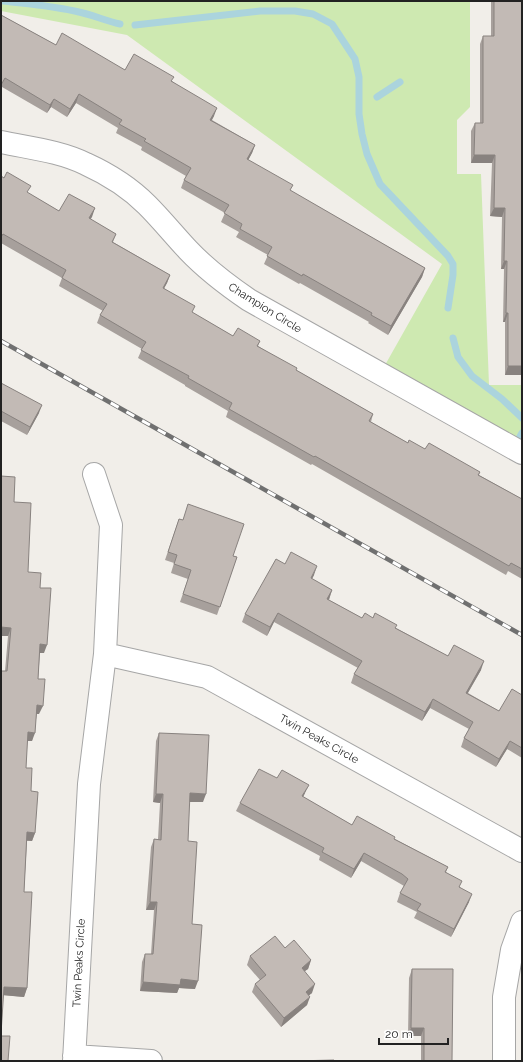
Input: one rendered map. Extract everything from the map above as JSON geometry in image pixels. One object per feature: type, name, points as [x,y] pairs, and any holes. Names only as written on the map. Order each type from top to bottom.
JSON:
[{"type":"street","name":"Champion Circle","points":[[1,142],[66,156],[107,175],[146,204],[188,250],[228,286],[249,300],[522,453]]},
{"type":"street","name":"Twin Peaks Circle","points":[[94,474],[111,525],[105,654],[89,784],[74,1059],[151,1061]]},
{"type":"street","name":"Twin Peaks Circle","points":[[105,654],[207,677],[522,851]]},
{"type":"street","points":[[504,1061],[504,997],[512,950],[522,922]]},
{"type":"green space","points":[[1,1],[470,1],[470,107],[457,120],[457,174],[481,174],[489,385],[522,385],[522,453],[380,374],[442,264],[127,35],[1,11]]},
{"type":"building","points":[[494,1],[522,1],[522,366],[508,366],[508,313],[506,313],[507,261],[504,261],[505,208],[494,208],[495,155],[474,155],[475,123],[483,123],[483,36],[494,36]]},
{"type":"building","points":[[1,15],[56,45],[62,33],[125,70],[134,54],[174,77],[171,81],[217,108],[210,120],[255,145],[247,159],[293,185],[290,190],[425,268],[391,326],[371,315],[372,313],[303,274],[302,276],[267,256],[272,247],[240,229],[242,224],[224,213],[229,205],[184,180],[191,168],[144,141],[146,139],[119,124],[122,120],[79,94],[70,109],[54,99],[50,105],[5,78],[1,85]]},
{"type":"building","points":[[7,172],[31,186],[27,192],[59,211],[69,194],[95,208],[89,218],[116,234],[112,242],[170,275],[163,288],[195,306],[192,312],[233,336],[238,328],[260,341],[257,346],[297,368],[296,370],[373,414],[369,421],[408,443],[409,440],[425,449],[429,443],[480,472],[478,475],[522,499],[522,569],[511,563],[509,566],[229,409],[232,403],[188,378],[189,376],[141,350],[146,342],[100,315],[107,304],[62,278],[66,270],[3,234],[1,237],[1,176],[4,178]]},
{"type":"building","points":[[1,383],[42,405],[30,427],[1,411]]},
{"type":"building","points":[[1,476],[15,477],[14,502],[31,503],[28,572],[41,573],[40,588],[51,588],[47,645],[40,644],[38,679],[45,679],[43,706],[37,705],[35,733],[28,732],[26,768],[32,768],[31,791],[38,792],[35,833],[27,832],[24,892],[32,892],[27,988],[4,987],[1,1034],[1,671],[7,671],[11,628],[1,627]]},
{"type":"building","points":[[188,504],[244,524],[233,556],[237,557],[220,607],[183,594],[191,570],[174,564],[177,555],[168,552],[179,519],[183,520]]},
{"type":"building","points":[[291,552],[317,566],[311,578],[332,590],[327,599],[362,618],[365,613],[373,618],[375,613],[397,625],[395,628],[448,656],[454,645],[484,661],[466,693],[499,711],[512,689],[522,695],[522,748],[510,741],[499,759],[464,738],[473,722],[433,699],[425,712],[354,674],[362,661],[278,613],[270,627],[245,614],[276,559],[285,564]]},
{"type":"building","points":[[159,733],[209,735],[206,794],[190,793],[188,841],[197,842],[192,924],[202,925],[198,981],[181,979],[180,985],[143,982],[145,954],[153,954],[157,902],[150,902],[154,839],[161,840],[163,794],[156,794]]},
{"type":"building","points":[[259,769],[277,778],[282,770],[309,785],[302,796],[352,825],[357,816],[395,837],[394,839],[448,867],[445,872],[462,881],[459,887],[472,894],[454,929],[417,910],[421,904],[400,893],[408,879],[402,874],[364,853],[354,869],[322,852],[324,848],[240,803]]},
{"type":"building","points":[[275,936],[285,948],[294,940],[311,960],[302,968],[315,984],[306,992],[310,997],[284,1018],[255,984],[266,975],[250,956]]},
{"type":"building","points":[[412,969],[453,969],[452,1061],[424,1061],[424,1028],[411,1028]]},
{"type":"building","points":[[1,1036],[10,1036],[8,1061],[1,1061]]},
{"type":"building","points":[[334,1060],[334,1061],[294,1061]]},
{"type":"waterway","points":[[3,1],[70,10],[120,24]]},
{"type":"waterway","points":[[135,25],[260,11],[295,11],[313,14],[332,24],[355,59],[359,77],[359,114],[362,134],[367,154],[380,184],[448,256],[453,264],[453,275],[448,308]]},
{"type":"waterway","points":[[377,97],[400,82]]},
{"type":"waterway","points":[[453,338],[458,357],[472,376],[502,399],[522,418]]},
{"type":"waterway","points":[[514,447],[522,433]]},
{"type":"railway","points":[[1,341],[522,635]]}]
